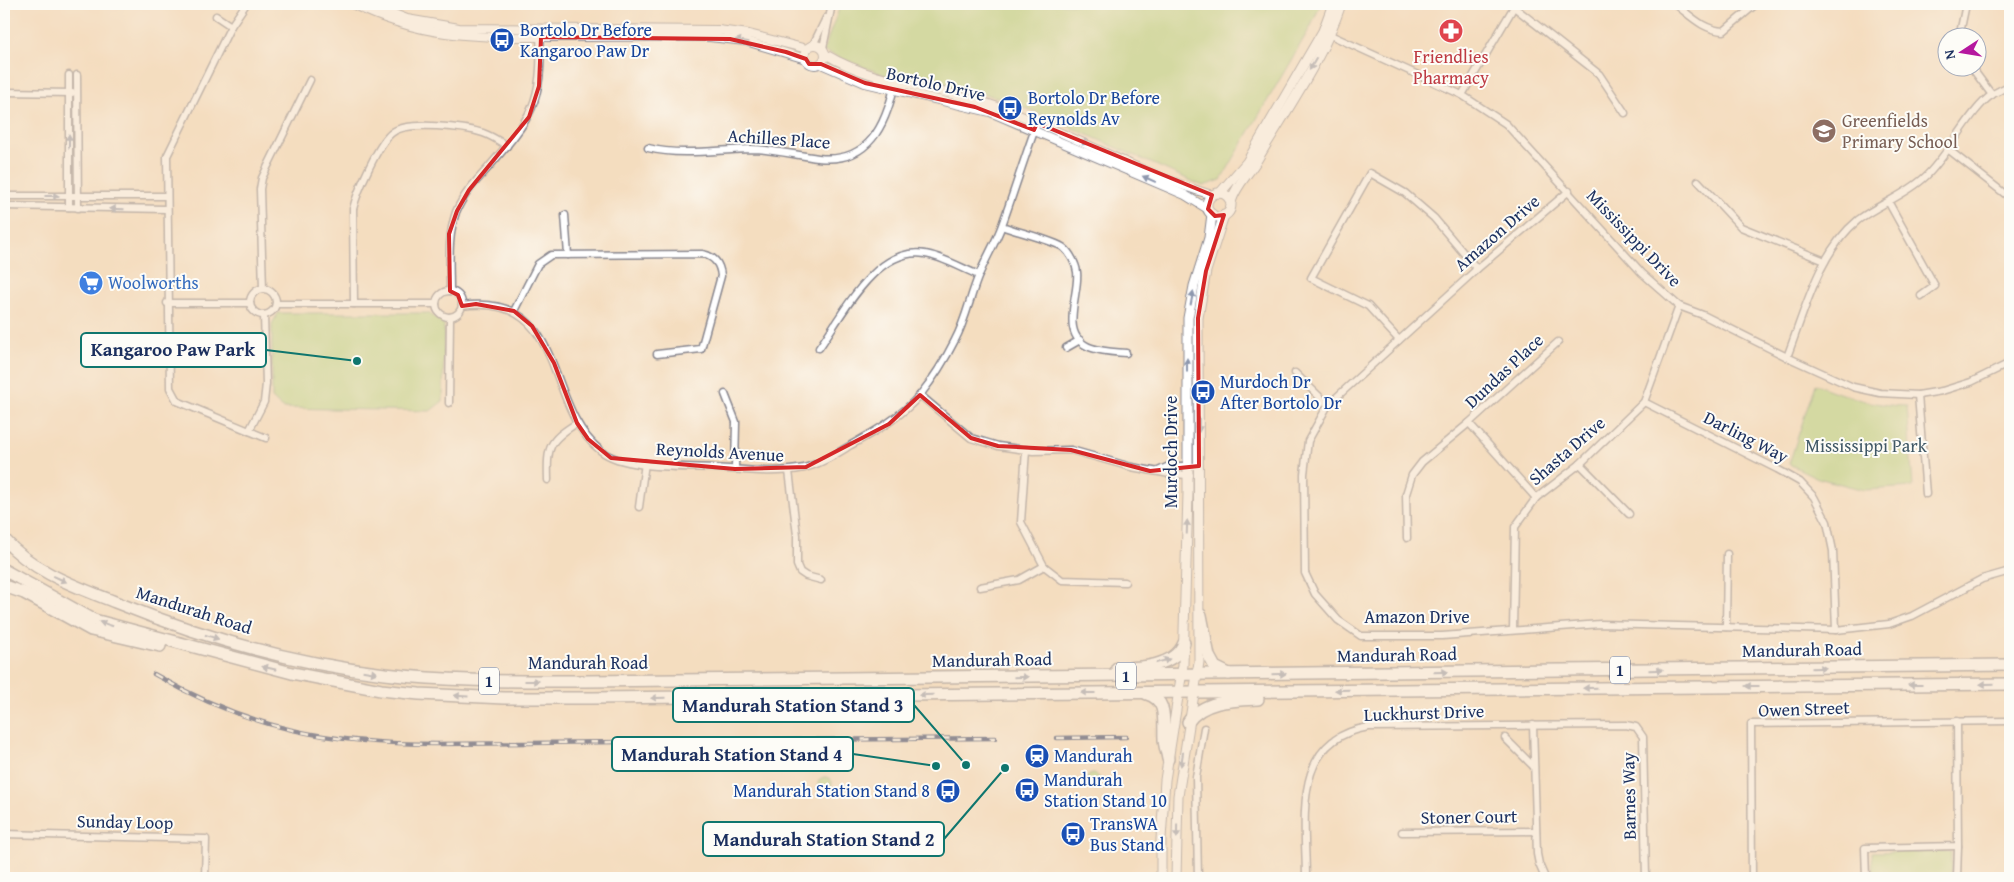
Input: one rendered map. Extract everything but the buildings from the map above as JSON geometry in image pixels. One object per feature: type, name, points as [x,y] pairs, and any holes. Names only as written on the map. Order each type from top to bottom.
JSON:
[{"type":"highway","name":"Mandurah Road","points":[[4,539],[30,562],[54,576],[171,624],[280,655],[385,674],[486,681],[2010,666]]},
{"type":"highway","name":"Mandurah Road","points":[[4,570],[94,620],[203,651],[292,673],[373,688],[464,697],[558,699],[2010,684]]},
{"type":"highway","name":"1","points":[[4,586],[24,593],[91,630],[181,651],[203,651]]},
{"type":"highway","points":[[1200,615],[1212,662],[1219,671],[1230,675]]},
{"type":"highway","points":[[1081,676],[1116,668],[1147,666],[1170,659],[1178,654],[1184,643]]},
{"type":"highway","points":[[1188,722],[1199,710],[1214,704],[1233,700],[1262,699],[1304,691]]},
{"type":"highway","points":[[1137,693],[1152,696],[1162,706],[1164,741],[1168,758]]},
{"type":"main road","name":"Murdoch Drive","points":[[1161,878],[1161,839],[1168,758],[1182,675],[1184,643],[1188,470],[1188,318],[1194,286],[1209,238],[1210,211],[1208,202],[1247,162],[1326,33],[1334,4]]},
{"type":"main road","name":"Murdoch Drive","points":[[1176,878],[1178,796],[1188,722],[1198,675],[1200,615],[1198,318],[1206,271],[1224,216],[1230,210],[1236,187],[1253,166],[1341,4]]},
{"type":"main road","points":[[1216,194],[1227,196],[1231,202]]},
{"type":"main road","points":[[1210,211],[1218,216],[1224,216]]},
{"type":"street","points":[[246,4],[231,26],[169,148],[166,166],[166,209],[170,388],[177,401],[266,438]]},
{"type":"street","points":[[352,4],[402,25],[438,34],[718,30],[749,34],[810,47]]},
{"type":"street","points":[[368,4],[407,19],[437,26],[540,33],[730,39],[786,52],[806,59],[810,47],[831,6]]},
{"type":"street","points":[[1675,4],[1703,26],[1718,30],[1724,30],[1734,24],[1756,4]]},
{"type":"street","points":[[821,64],[831,6]]},
{"type":"street","points":[[1462,95],[1515,6],[1599,74],[1626,113]]},
{"type":"street","points":[[1961,28],[1964,9]]},
{"type":"street","points":[[216,16],[231,26]]},
{"type":"street","points":[[450,291],[449,234],[457,211],[469,190],[524,124],[535,102],[540,72],[540,33]]},
{"type":"street","name":"Mississippi Drive","points":[[1326,33],[1462,95],[1506,124],[1642,273],[1679,306],[1703,315],[1852,387],[1880,394],[1918,395],[1971,382],[2010,363]]},
{"type":"street","name":"Bortolo Drive","points":[[810,47],[824,51],[847,67],[895,86]]},
{"type":"street","name":"Bortolo Drive","points":[[806,59],[812,65],[821,64],[865,83],[895,86],[982,102],[1185,195],[1210,211]]},
{"type":"street","points":[[69,74],[69,207]]},
{"type":"street","points":[[77,74],[78,208]]},
{"type":"street","points":[[1979,78],[1992,95]]},
{"type":"street","points":[[263,289],[260,190],[262,178],[310,80]]},
{"type":"street","points":[[1787,357],[1825,261],[1847,230],[1860,219],[1889,203],[1925,177],[1949,150],[1974,115],[1992,95],[2010,85]]},
{"type":"street","name":"Achilles Place","points":[[648,148],[667,151],[763,150],[819,158],[842,158],[860,150],[877,134],[887,115],[895,86]]},
{"type":"street","points":[[4,92],[77,93]]},
{"type":"street","points":[[354,304],[353,274],[356,195],[386,138],[395,130],[408,126],[454,128],[484,133],[507,146]]},
{"type":"street","name":"Bortolo Drive","points":[[1036,126],[1186,188],[1216,194]]},
{"type":"street","name":"Reynolds Avenue","points":[[462,306],[476,304],[514,312],[532,326],[545,344],[577,423],[588,439],[611,458],[645,463],[789,471],[820,462],[889,424],[920,395],[955,340],[979,276],[1002,226],[1036,126]]},
{"type":"street","points":[[1949,150],[2010,198]]},
{"type":"street","points":[[1399,340],[1368,306],[1312,278],[1370,174],[1405,193],[1434,218],[1477,269]]},
{"type":"street","points":[[1698,181],[1741,227],[1825,261]]},
{"type":"street","name":"Amazon Drive","points":[[1568,191],[1477,269],[1328,405],[1308,440],[1304,474],[1305,573],[1324,606],[1338,620],[1361,636],[1442,636],[1600,624],[1836,630],[1890,624],[1912,616],[1982,579],[2010,571]]},
{"type":"street","points":[[4,196],[166,196]]},
{"type":"street","points":[[1889,203],[1935,286],[1921,296]]},
{"type":"street","points":[[4,206],[166,209]]},
{"type":"street","points":[[565,215],[568,255]]},
{"type":"street","points":[[1002,226],[1063,247],[1073,261],[1077,272],[1071,314],[1074,330],[1080,340],[1090,348],[1126,353]]},
{"type":"street","points":[[514,312],[538,264],[551,255],[702,254],[713,258],[721,269],[719,288],[701,348],[657,354]]},
{"type":"street","points":[[819,348],[874,271],[898,255],[925,254],[979,276]]},
{"type":"street","points":[[263,289],[271,292],[276,304],[272,312],[264,315],[253,310],[250,303],[252,295],[263,289]]},
{"type":"street","points":[[450,291],[458,295],[462,306],[457,315],[450,317],[444,316],[438,311],[436,304],[440,295],[450,291]]},
{"type":"street","points":[[167,303],[250,303]]},
{"type":"street","points":[[276,304],[436,304]]},
{"type":"street","name":"Shasta Drive","points":[[1514,630],[1515,527],[1536,498],[1580,464],[1644,402],[1679,306]]},
{"type":"street","points":[[249,431],[264,402],[266,384],[264,315]]},
{"type":"street","points":[[449,403],[450,317]]},
{"type":"street","points":[[1066,348],[1080,340]]},
{"type":"street","name":"Dundas Place","points":[[1407,538],[1406,494],[1412,475],[1422,462],[1469,423],[1558,342]]},
{"type":"street","points":[[1295,372],[1328,405]]},
{"type":"street","points":[[725,394],[736,422],[735,469]]},
{"type":"street","points":[[920,395],[971,438],[998,446],[1026,450],[1072,450],[1132,468],[1170,474],[1188,470],[1199,470]]},
{"type":"street","points":[[1918,395],[1926,494]]},
{"type":"street","name":"Darling Way","points":[[1644,402],[1777,469],[1800,482],[1814,497],[1827,522],[1833,551],[1836,630]]},
{"type":"street","points":[[548,480],[548,452],[551,444],[555,437],[577,423]]},
{"type":"street","name":"Dundas Place","points":[[1469,423],[1536,498]]},
{"type":"street","points":[[1026,450],[1021,522],[1044,566],[1062,580],[1125,582]]},
{"type":"street","points":[[639,507],[645,463]]},
{"type":"street","points":[[1580,464],[1629,514]]},
{"type":"street","points":[[789,471],[797,535],[797,565],[800,572],[806,576],[821,580]]},
{"type":"street","points":[[1726,627],[1727,554]]},
{"type":"street","points":[[980,587],[1019,580],[1044,566]]},
{"type":"street","points":[[1957,721],[1957,878]]},
{"type":"street","name":"Owen Street","points":[[1752,878],[1751,724],[2010,721]]},
{"type":"street","points":[[1533,725],[1538,864],[1545,878]]},
{"type":"street","name":"Luckhurst Drive","points":[[1306,878],[1307,780],[1316,760],[1336,739],[1358,729],[1369,727],[1533,725]]},
{"type":"street","name":"Barnes Way","points":[[1533,725],[1626,725],[1636,727],[1642,737],[1644,750],[1646,878]]},
{"type":"street","points":[[1198,878],[1196,789],[1204,728]]},
{"type":"street","points":[[1505,738],[1534,767]]},
{"type":"street","name":"Stoner Court","points":[[1402,832],[1536,831]]},
{"type":"street","name":"Sunday Loop","points":[[4,834],[206,839],[205,878]]},
{"type":"street","points":[[1866,878],[1865,848],[1958,846]]},
{"type":"highlighted area","points":[[541,37],[730,39],[786,52],[806,59],[809,64],[821,64],[865,83],[975,107],[1034,130],[1037,123],[1212,195],[1208,209],[1215,216],[1224,215],[1206,271],[1198,318],[1199,466],[1150,471],[1071,450],[998,446],[971,438],[920,395],[889,424],[806,467],[735,469],[611,458],[588,439],[577,423],[554,363],[532,326],[514,311],[476,304],[462,306],[458,295],[450,291],[449,234],[457,211],[469,190],[529,117],[539,86]]},
{"type":"green space","points":[[841,4],[1321,4],[1311,26],[1221,180],[1203,186],[1036,112],[986,94],[892,78],[823,51]]},
{"type":"green space","points":[[278,313],[428,313],[444,323],[443,401],[430,411],[283,408],[272,398],[272,324]]},
{"type":"green space","name":"Mississippi Park","points":[[1815,384],[1860,400],[1895,406],[1907,406],[1913,487],[1864,490],[1818,478],[1789,464]]},
{"type":"green space","points":[[1090,774],[1096,774],[1100,781],[1096,788],[1090,788],[1086,784],[1086,778]]},
{"type":"green space","points":[[822,777],[828,777],[832,784],[828,791],[822,791],[818,787],[818,781]]},
{"type":"green space","points":[[1951,851],[1951,878],[1873,878],[1872,852]]},
{"type":"railway","points":[[154,674],[189,693],[257,720],[291,730],[361,741],[438,744],[995,738]]},
{"type":"railway","points":[[1057,738],[1126,737]]},
{"type":"place","name":"Friendlies Pharmacy","points":[[1451,31]]},
{"type":"place","name":"Bortolo Dr Before Kangaroo Paw Dr","points":[[502,40]]},
{"type":"place","name":"Bortolo Dr Before Reynolds Av","points":[[1010,108]]},
{"type":"place","name":"Greenfields Primary School","points":[[1824,131]]},
{"type":"place","name":"Woolworths","points":[[91,283]]},
{"type":"place","name":"Kangaroo Paw Park","points":[[357,361]]},
{"type":"place","name":"Murdoch Dr After Bortolo Dr","points":[[1203,392]]},
{"type":"place","name":"Mandurah","points":[[1037,756]]},
{"type":"place","name":"Mandurah Station Stand 3","points":[[966,765]]},
{"type":"place","name":"Mandurah Station Stand 4","points":[[936,766]]},
{"type":"place","name":"Mandurah Station Stand 2","points":[[1005,768]]},
{"type":"place","name":"Mandurah Station Stand 10","points":[[1027,790]]},
{"type":"place","name":"Mandurah Station Stand 8","points":[[948,791]]},
{"type":"place","name":"TransWA Bus Stand","points":[[1073,834]]}]
